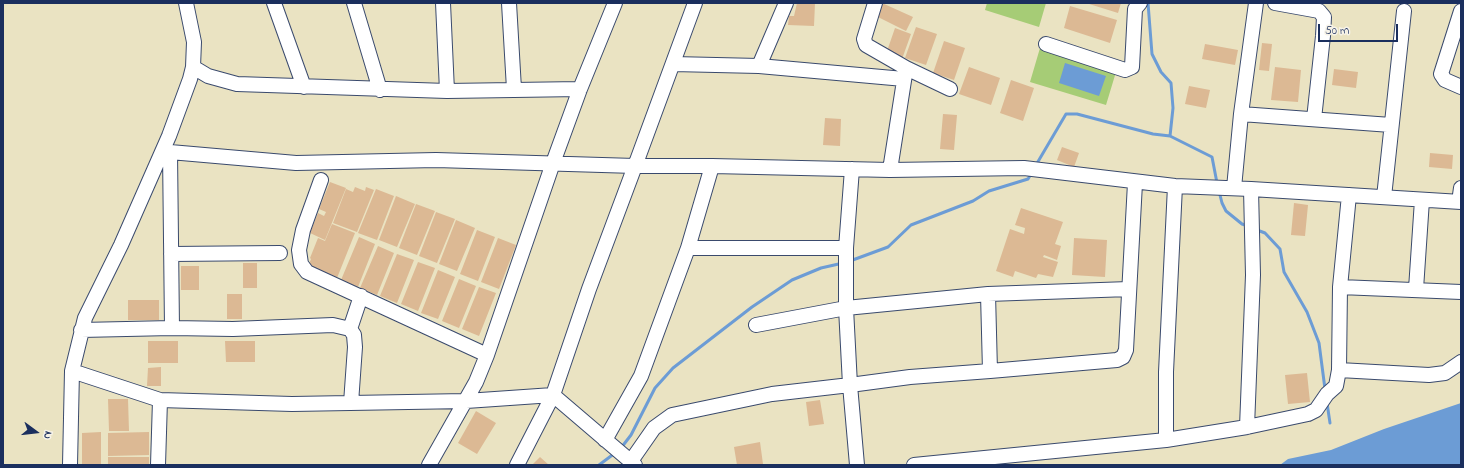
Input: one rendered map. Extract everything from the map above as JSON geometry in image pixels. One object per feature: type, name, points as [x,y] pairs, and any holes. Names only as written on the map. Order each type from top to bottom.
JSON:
[{"type":"street","points":[[70,465],[72,371],[81,330],[90,305],[166,152],[193,67],[194,42],[186,3]]},
{"type":"street","points":[[274,3],[304,87]]},
{"type":"street","points":[[354,3],[380,90]]},
{"type":"street","points":[[443,3],[447,91]]},
{"type":"street","points":[[509,3],[514,89]]},
{"type":"street","points":[[430,465],[466,401],[487,355],[553,163],[580,89],[615,3]]},
{"type":"street","points":[[517,465],[553,395],[589,289],[695,3]]},
{"type":"street","points":[[759,66],[786,3]]},
{"type":"street","points":[[875,3],[865,33],[864,42],[868,47],[905,73],[950,89]]},
{"type":"street","points":[[1046,44],[1125,70],[1132,67],[1135,9],[1140,3]]},
{"type":"street","points":[[1230,188],[1256,3]]},
{"type":"street","points":[[1275,3],[1319,10],[1324,17],[1324,36],[1314,119]]},
{"type":"street","points":[[1384,197],[1404,11]]},
{"type":"street","points":[[1461,11],[1441,74],[1445,80],[1461,87]]},
{"type":"street","points":[[673,64],[759,66],[905,73]]},
{"type":"street","points":[[193,67],[208,76],[237,84],[380,90],[447,91],[580,89]]},
{"type":"street","points":[[890,170],[905,73]]},
{"type":"street","points":[[1241,114],[1392,125]]},
{"type":"street","points":[[166,152],[296,163],[436,160],[635,166],[712,166],[890,170],[1026,169],[1135,183],[1460,202],[1461,188]]},
{"type":"street","points":[[166,152],[171,254],[172,328]]},
{"type":"street","points":[[607,441],[641,376],[688,248],[712,166]]},
{"type":"street","points":[[852,169],[846,251],[846,308],[850,385],[857,465]]},
{"type":"street","points":[[321,180],[303,230],[299,250],[301,264],[307,272],[323,281],[361,296],[487,355]]},
{"type":"street","points":[[72,371],[160,400],[292,404],[466,401],[553,395],[630,460],[654,428],[672,415],[772,394],[910,377],[1121,358],[1126,350],[1135,183]]},
{"type":"street","points":[[1166,440],[1166,372],[1175,186]]},
{"type":"street","points":[[1247,427],[1253,275],[1251,189]]},
{"type":"street","points":[[914,465],[1166,440],[1247,427],[1308,414],[1316,410],[1326,396],[1336,386],[1339,370],[1340,287],[1349,195]]},
{"type":"street","points":[[1416,289],[1422,200]]},
{"type":"street","points":[[688,248],[846,251]]},
{"type":"street","points":[[171,254],[280,253]]},
{"type":"street","points":[[1340,287],[1461,292]]},
{"type":"street","points":[[756,326],[846,308],[988,294],[1129,289]]},
{"type":"street","points":[[988,294],[990,371]]},
{"type":"street","points":[[350,329],[361,296]]},
{"type":"street","points":[[81,330],[172,328],[233,329],[333,324],[350,329],[354,335],[355,347],[351,403]]},
{"type":"street","points":[[1339,370],[1429,375],[1444,373],[1461,362]]},
{"type":"street","points":[[158,465],[160,400]]},
{"type":"green space","points":[[987,3],[1046,3],[1039,27],[985,10]]},
{"type":"green space","points":[[1040,48],[1116,72],[1106,105],[1030,82]]},
{"type":"water","points":[[1065,63],[1106,76],[1099,96],[1059,83]]},
{"type":"water","points":[[1461,403],[1461,465],[1280,465],[1288,459],[1331,450],[1384,429]]},
{"type":"building","points":[[797,3],[815,3],[814,26],[788,25],[789,16],[794,16]]},
{"type":"building","points":[[882,3],[913,17],[906,31],[876,16]]},
{"type":"building","points":[[1086,3],[1121,3],[1118,13]]},
{"type":"building","points":[[1070,6],[1117,20],[1110,43],[1064,28]]},
{"type":"building","points":[[916,27],[937,34],[926,65],[905,58]]},
{"type":"building","points":[[895,28],[911,34],[902,59],[886,54]]},
{"type":"building","points":[[944,41],[965,48],[954,80],[933,73]]},
{"type":"building","points":[[1262,43],[1272,44],[1269,71],[1259,70]]},
{"type":"building","points":[[1205,44],[1238,50],[1235,65],[1202,59]]},
{"type":"building","points":[[969,67],[1000,78],[991,105],[959,94]]},
{"type":"building","points":[[1275,67],[1301,70],[1298,102],[1271,100]]},
{"type":"building","points":[[1334,69],[1358,72],[1356,88],[1332,85]]},
{"type":"building","points":[[1011,80],[1034,88],[1023,121],[1000,113]]},
{"type":"building","points":[[1189,86],[1210,90],[1206,108],[1185,104]]},
{"type":"building","points":[[943,114],[957,115],[954,150],[940,149]]},
{"type":"building","points":[[825,118],[841,119],[840,146],[823,145]]},
{"type":"building","points":[[1062,147],[1079,153],[1074,167],[1057,160]]},
{"type":"building","points":[[1430,153],[1453,155],[1452,169],[1429,167]]},
{"type":"building","points":[[330,182],[346,188],[325,240],[310,233],[318,213],[324,216],[326,212],[319,209]]},
{"type":"building","points":[[355,187],[365,191],[366,187],[374,190],[357,232],[333,223],[346,189],[353,192]]},
{"type":"building","points":[[376,189],[394,196],[377,240],[358,233]]},
{"type":"building","points":[[396,196],[415,204],[397,247],[379,240]]},
{"type":"building","points":[[1294,203],[1308,205],[1305,236],[1291,235]]},
{"type":"building","points":[[416,204],[435,211],[417,255],[399,248]]},
{"type":"building","points":[[1021,208],[1063,222],[1055,244],[1061,246],[1057,260],[1044,255],[1043,257],[1058,262],[1053,277],[1038,274],[1036,278],[1015,271],[1013,277],[996,271],[1010,229],[1024,234],[1025,228],[1015,225]]},
{"type":"building","points":[[436,212],[455,219],[437,263],[419,256]]},
{"type":"building","points":[[456,220],[475,228],[457,271],[439,264]]},
{"type":"building","points":[[332,224],[355,233],[337,278],[308,267],[318,238],[325,241]]},
{"type":"building","points":[[477,230],[495,237],[478,281],[460,274]]},
{"type":"building","points":[[359,237],[375,244],[358,287],[341,280]]},
{"type":"building","points":[[498,238],[516,245],[499,289],[481,282]]},
{"type":"building","points":[[1074,238],[1107,240],[1105,277],[1072,275]]},
{"type":"building","points":[[378,246],[394,253],[377,295],[360,288]]},
{"type":"building","points":[[397,254],[414,260],[397,303],[380,296]]},
{"type":"building","points":[[418,262],[435,268],[418,311],[401,304]]},
{"type":"building","points":[[243,263],[257,263],[257,288],[243,288]]},
{"type":"building","points":[[181,266],[199,266],[199,290],[181,290]]},
{"type":"building","points":[[438,270],[455,277],[438,319],[421,313]]},
{"type":"building","points":[[459,279],[476,286],[459,328],[442,321]]},
{"type":"building","points":[[479,287],[496,293],[479,336],[462,329]]},
{"type":"building","points":[[227,294],[242,294],[242,319],[227,319]]},
{"type":"building","points":[[128,300],[159,300],[159,320],[128,320]]},
{"type":"building","points":[[148,341],[178,341],[178,363],[148,363]]},
{"type":"building","points":[[225,341],[255,341],[255,362],[226,362]]},
{"type":"building","points":[[161,367],[161,386],[147,386],[148,368]]},
{"type":"building","points":[[1307,373],[1310,402],[1288,404],[1285,375]]},
{"type":"building","points":[[108,399],[128,399],[129,431],[109,431]]},
{"type":"building","points":[[820,400],[824,424],[809,426],[806,402]]},
{"type":"building","points":[[476,411],[496,423],[477,454],[458,443]]},
{"type":"building","points":[[101,432],[101,465],[82,465],[82,433]]},
{"type":"building","points":[[149,432],[149,455],[108,456],[108,433]]},
{"type":"building","points":[[760,442],[763,464],[737,465],[734,447]]},
{"type":"building","points":[[108,457],[149,457],[149,465],[108,465]]},
{"type":"building","points":[[540,457],[549,465],[532,465]]},
{"type":"waterway","points":[[1036,165],[1066,114],[1077,114],[1153,134],[1170,136],[1173,108],[1171,83],[1161,72],[1152,54],[1148,3]]},
{"type":"waterway","points":[[1170,136],[1212,157],[1217,183]]},
{"type":"waterway","points":[[850,261],[888,247],[911,225],[973,201],[989,191],[1028,179],[1031,174]]},
{"type":"waterway","points":[[1219,191],[1226,211],[1242,224],[1248,226]]},
{"type":"waterway","points":[[1257,230],[1265,233],[1280,249],[1284,272],[1307,312],[1319,343],[1325,389]]},
{"type":"waterway","points":[[621,448],[631,435],[655,388],[673,368],[752,307],[792,280],[821,268],[843,263]]},
{"type":"waterway","points":[[1327,403],[1330,423]]},
{"type":"waterway","points":[[599,465],[615,453]]}]
